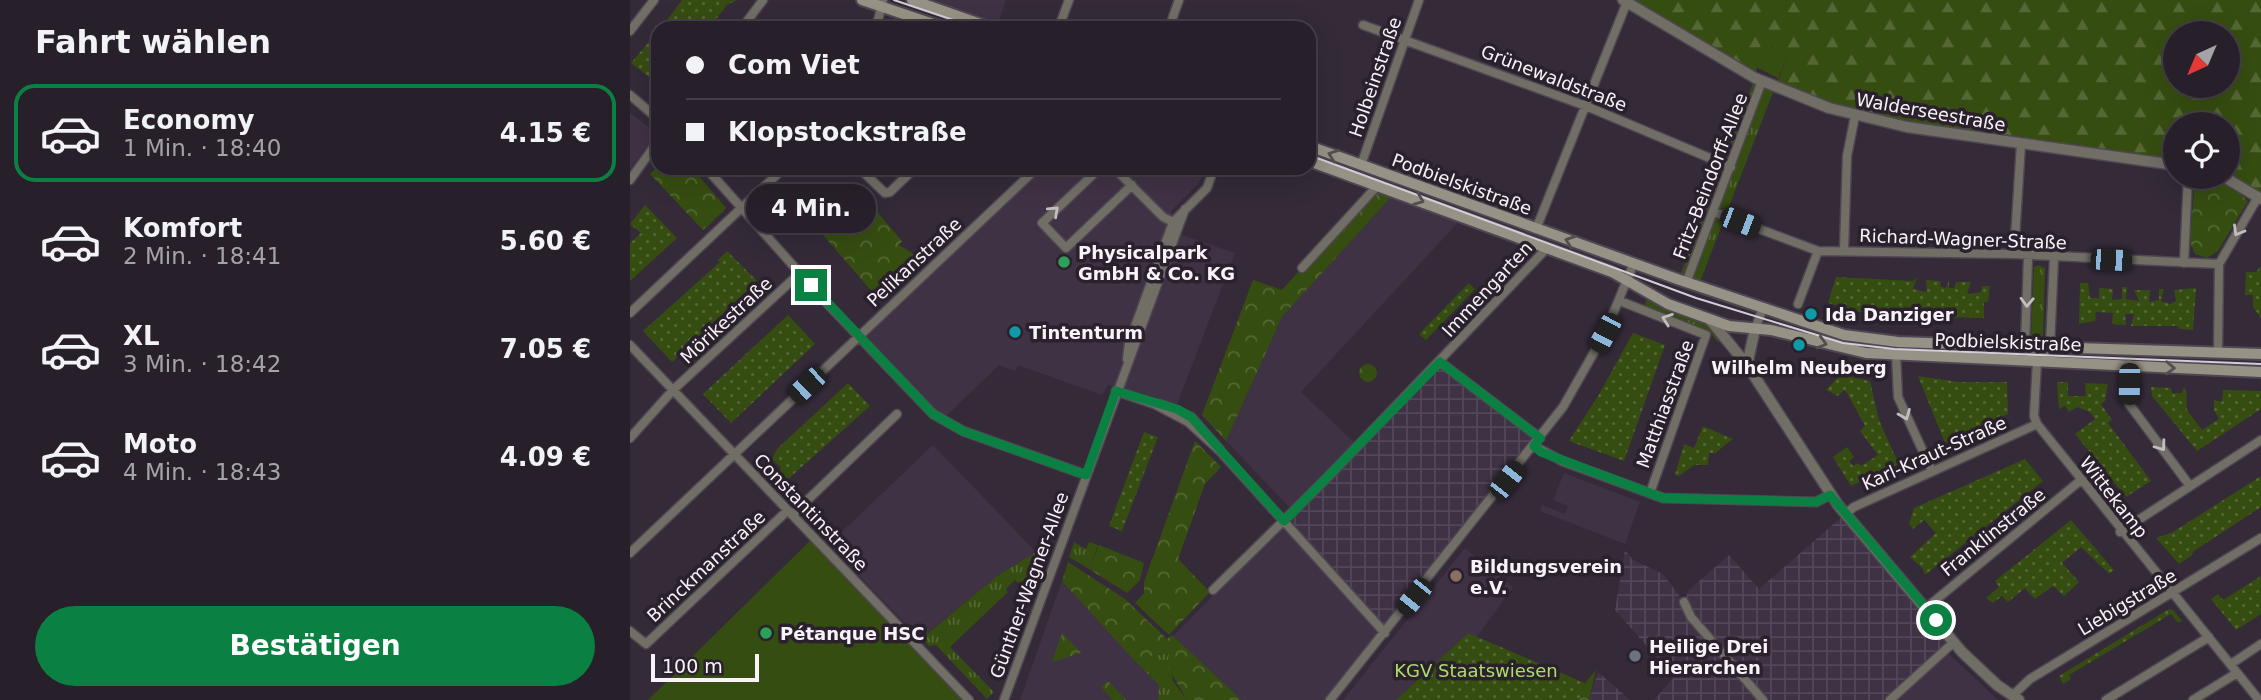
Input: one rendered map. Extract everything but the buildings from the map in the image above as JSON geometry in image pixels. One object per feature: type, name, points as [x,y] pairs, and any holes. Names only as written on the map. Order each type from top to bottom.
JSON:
[{"type":"main road","points":[[862,0],[883,3],[928,21]]},
{"type":"main road","points":[[912,0],[972,21]]},
{"type":"main road","name":"Podbielskistraße","points":[[1316,149],[1686,283],[1857,338],[2261,354]]},
{"type":"main road","name":"Podbielskistraße","points":[[1316,162],[1629,280],[1668,304],[1711,321],[1787,333],[1844,350],[2261,372]]},
{"type":"street","points":[[630,31],[654,0]]},
{"type":"street","points":[[747,21],[763,0]]},
{"type":"street","points":[[1061,21],[1069,0]]},
{"type":"street","points":[[1172,21],[1179,0]]},
{"type":"street","name":"Holbeinstraße","points":[[1361,165],[1419,0]]},
{"type":"street","points":[[1536,229],[1625,1]]},
{"type":"street","name":"Walderseestraße","points":[[1625,1],[1762,81],[1856,116],[1907,127],[2163,163]]},
{"type":"street","points":[[878,21],[883,3]]},
{"type":"street","name":"Grünewaldstraße","points":[[1363,25],[1586,106],[1731,167]]},
{"type":"street","name":"Fritz-Beindorff-Allee","points":[[1686,283],[1762,81]]},
{"type":"street","points":[[630,95],[651,113]]},
{"type":"street","points":[[1844,250],[1846,164],[1856,116]]},
{"type":"street","points":[[2014,254],[2021,144]]},
{"type":"street","points":[[630,180],[651,151]]},
{"type":"street","points":[[713,175],[923,405],[949,424],[1086,475]]},
{"type":"street","points":[[630,313],[776,175]]},
{"type":"street","points":[[866,175],[885,193],[890,192],[908,175]]},
{"type":"street","name":"Pelikanstraße","points":[[630,553],[1030,175]]},
{"type":"street","points":[[1093,175],[1042,223],[1066,248],[1132,185]]},
{"type":"street","points":[[1123,175],[1163,217],[1173,222]]},
{"type":"street","name":"Günther-Wagner-Allee","points":[[1004,700],[1116,391],[1129,343],[1173,222],[1207,188],[1212,175]]},
{"type":"street","points":[[1302,268],[1378,184]]},
{"type":"street","points":[[2218,353],[2219,264],[2260,198],[2240,186]]},
{"type":"street","points":[[2184,263],[2187,189]]},
{"type":"street","name":"Günther-Wagner-Allee","points":[[1126,362],[1136,345],[1185,209]]},
{"type":"street","name":"Richard-Wagner-Straße","points":[[1714,212],[1818,251],[2014,254],[2028,258],[2219,264]]},
{"type":"street","name":"Immengarten","points":[[1213,590],[1440,362],[1547,248]]},
{"type":"street","points":[[1798,304],[1818,251]]},
{"type":"street","points":[[2028,258],[2025,346],[2037,361]]},
{"type":"street","points":[[2037,424],[2034,416],[2037,361],[2050,346],[2054,258]]},
{"type":"street","points":[[1330,700],[1540,438],[1583,373],[1620,301],[1634,263]]},
{"type":"street","name":"Mörikestraße","points":[[630,438],[673,390],[800,273]]},
{"type":"street","name":"Matthiasstraße","points":[[1620,301],[1706,335],[1650,493]]},
{"type":"street","points":[[1747,365],[1763,308]]},
{"type":"street","points":[[1711,321],[1747,365],[1830,495],[1982,672],[2015,698]]},
{"type":"street","name":"Constantinstraße","points":[[630,345],[969,700]]},
{"type":"street","points":[[1896,354],[1898,397],[1932,471]]},
{"type":"street","points":[[1440,362],[1540,438]]},
{"type":"street","points":[[2129,364],[2129,404],[2190,486]]},
{"type":"street","points":[[1116,391],[1177,409],[1191,417],[1214,439],[1221,452],[1385,633]]},
{"type":"street","name":"Brinckmanstraße","points":[[630,632],[646,644],[897,414]]},
{"type":"street","name":"Karl-Kraut-Straße","points":[[1846,514],[1854,507],[2037,424]]},
{"type":"street","name":"Wittekamp","points":[[2037,424],[2120,532],[2210,637],[2259,700]]},
{"type":"street","points":[[2120,532],[2261,440]]},
{"type":"street","points":[[1534,446],[1562,461],[1650,493],[1681,501],[1816,502],[1830,495]]},
{"type":"street","name":"Franklinstraße","points":[[1926,608],[2081,480]]},
{"type":"street","name":"Liebigstraße","points":[[2015,698],[2030,679],[2261,538]]},
{"type":"street","points":[[1684,602],[1691,617],[1763,700]]},
{"type":"street","points":[[2106,700],[2210,637]]},
{"type":"street","points":[[1890,700],[1955,642]]},
{"type":"street","points":[[2231,664],[2261,644]]},
{"type":"street","points":[[2193,700],[2237,673]]},
{"type":"shaded area","points":[[925,0],[1006,0],[998,21],[985,21]]},
{"type":"shaded area","points":[[630,113],[651,129],[651,141],[630,169]]},
{"type":"shaded area","points":[[1035,175],[1203,175],[1200,182],[1171,211],[1182,235],[1235,253],[1176,407],[1108,385],[1102,395],[1018,365],[1015,371],[999,365],[946,416],[934,410],[861,337]]},
{"type":"shaded area","points":[[1397,191],[1464,216],[1301,392],[1356,444],[1292,510],[1226,441],[1282,317]]},
{"type":"shaded area","points":[[1440,362],[1540,438],[1385,633],[1284,521]]},
{"type":"shaded area","points":[[933,445],[1036,552],[997,576],[920,639],[829,544]]},
{"type":"shaded area","points":[[1564,473],[1640,502],[1625,544],[1540,511],[1542,505],[1565,514],[1568,506],[1553,500]]},
{"type":"shaded area","points":[[1845,514],[1954,642],[1890,700],[1654,700],[1674,677],[1615,610],[1625,550],[1633,560],[1663,574],[1684,602],[1689,590],[1729,555],[1759,589]]},
{"type":"shaded area","points":[[1284,521],[1385,633],[1331,700],[1242,700],[1173,636],[1215,594],[1213,590]]},
{"type":"shaded area","points":[[1465,548],[1513,587],[1477,637],[1468,633],[1396,700],[1343,700]]},
{"type":"shaded area","points":[[1062,581],[1159,685],[1158,700],[1020,700]]},
{"type":"shaded area","points":[[1946,651],[1998,700],[1891,700]]},
{"type":"shaded area","points":[[1598,672],[1630,700],[1589,700]]},
{"type":"green space","points":[[682,0],[737,0],[727,5],[714,21],[666,21]]},
{"type":"green space","points":[[1623,0],[2261,0],[2261,199],[2240,185],[2240,112],[2163,112],[2163,163],[1907,127],[1775,87],[1789,54],[1761,44],[1755,78]]},
{"type":"green space","points":[[651,39],[651,79],[631,63]]},
{"type":"green space","points":[[1761,44],[1789,54],[1778,78],[1756,67]]},
{"type":"green space","points":[[1755,78],[1775,87],[1698,287],[1680,275]]},
{"type":"green space","points":[[650,174],[698,175],[726,208],[703,230]]},
{"type":"green space","points":[[1374,188],[1395,193],[1282,317],[1226,441],[1202,415],[1253,280],[1282,290]]},
{"type":"green space","points":[[2194,189],[2233,189],[2248,201],[2218,251],[2207,258],[2195,254],[2190,242]]},
{"type":"green space","points":[[861,193],[902,241],[899,245],[925,261],[881,302],[810,220],[824,207],[835,217]]},
{"type":"green space","points":[[714,200],[724,210],[706,228],[696,218]]},
{"type":"green space","points":[[645,205],[677,238],[630,281],[630,243],[641,233],[630,224]]},
{"type":"green space","points":[[727,251],[757,281],[672,362],[643,331],[720,262],[718,260]]},
{"type":"green space","points":[[2038,265],[2045,268],[2043,338],[2031,338],[2034,267]]},
{"type":"green space","points":[[2261,266],[2261,318],[2253,307],[2253,295],[2245,295],[2246,272],[2256,272]]},
{"type":"green space","points":[[1836,277],[1913,281],[1917,277],[1913,289],[1927,292],[1926,280],[1940,281],[1941,287],[1946,288],[1949,280],[1949,288],[1954,288],[1956,282],[1971,282],[1967,294],[1981,292],[1982,286],[1990,286],[1988,302],[1984,302],[1984,318],[1870,315],[1828,303]]},
{"type":"green space","points":[[1469,283],[1475,289],[1426,340],[1419,334]]},
{"type":"green space","points":[[2080,283],[2088,283],[2090,298],[2099,298],[2099,288],[2113,289],[2112,300],[2122,299],[2122,287],[2127,287],[2126,299],[2139,301],[2134,290],[2150,290],[2149,302],[2159,300],[2159,289],[2164,289],[2161,301],[2170,304],[2176,301],[2174,290],[2196,288],[2193,330],[2179,329],[2178,326],[2131,326],[2134,314],[2125,314],[2126,325],[2112,324],[2113,313],[2096,312],[2095,321],[2079,324]]},
{"type":"green space","points":[[1648,297],[1707,325],[1723,342],[1718,342],[1709,332],[1644,307]]},
{"type":"green space","points":[[788,315],[815,344],[731,423],[703,394]]},
{"type":"green space","points":[[1633,333],[1665,345],[1624,461],[1569,441]]},
{"type":"green space","points":[[1368,364],[1374,367],[1377,373],[1374,379],[1368,382],[1362,379],[1359,373],[1362,367]]},
{"type":"green space","points":[[1840,375],[1870,381],[1879,420],[1895,456],[1902,463],[1851,486],[1833,457],[1847,447],[1854,457],[1849,461],[1853,466],[1858,463],[1861,466],[1878,455],[1860,431],[1865,426],[1847,393],[1844,390],[1838,396],[1826,390]]},
{"type":"green space","points":[[1918,376],[1958,382],[2007,382],[2008,414],[1945,443]]},
{"type":"green space","points":[[2057,382],[2068,382],[2068,396],[2086,396],[2085,383],[2108,384],[2105,401],[2101,404],[2112,420],[2108,423],[2151,481],[2126,497],[2075,434],[2095,419],[2090,412],[2077,407],[2069,412],[2065,406],[2059,409]]},
{"type":"green space","points":[[848,383],[870,406],[777,489],[768,480],[781,468],[772,459],[777,449]]},
{"type":"green space","points":[[2151,387],[2171,388],[2172,393],[2182,393],[2183,388],[2186,389],[2187,410],[2202,430],[2219,419],[2214,410],[2214,400],[2222,402],[2223,390],[2261,391],[2261,409],[2197,451],[2152,396]]},
{"type":"green space","points":[[1703,426],[1733,439],[1715,453],[1709,453],[1708,465],[1694,465],[1679,476],[1675,475],[1684,444],[1694,448]]},
{"type":"green space","points":[[1144,432],[1158,437],[1122,531],[1109,526]]},
{"type":"green space","points":[[1195,441],[1221,467],[1205,484],[1178,559],[1210,592],[1169,635],[1135,603],[1144,593],[1144,582]]},
{"type":"green space","points":[[2025,459],[2043,481],[1925,575],[1923,569],[1910,557],[1936,533],[1924,520],[1913,529],[1909,524],[1914,508]]},
{"type":"green space","points":[[2261,476],[2261,507],[2194,551],[2179,564],[2156,538],[2173,532]]},
{"type":"green space","points":[[2071,520],[2114,570],[2109,574],[2081,547],[2062,563],[2079,582],[2064,596],[2053,586],[2035,599],[2025,588],[2008,602],[2002,596],[1993,603],[1986,598],[1999,587],[1995,581]]},
{"type":"green space","points":[[813,538],[969,700],[648,700]]},
{"type":"green space","points":[[1074,542],[1086,549],[1089,542],[1098,545],[1089,569],[1069,557]]},
{"type":"green space","points":[[1099,545],[1144,563],[1140,580],[1127,593],[1089,569]]},
{"type":"green space","points":[[1036,552],[1044,553],[1030,592],[1015,580],[1006,589],[1008,592],[950,647],[994,692],[987,699],[936,645],[929,646],[922,638],[997,576]]},
{"type":"green space","points":[[1068,562],[1125,599],[1167,639],[1172,635],[1242,700],[1187,700],[1167,666],[1169,653],[1134,660],[1062,581]]},
{"type":"green space","points":[[2261,576],[2261,614],[2236,630],[2211,599],[2218,594],[2223,600]]},
{"type":"green space","points":[[2169,609],[2182,621],[2178,623],[2171,614],[2069,675],[2071,679],[2063,684],[2059,676]]},
{"type":"green space","points":[[1062,633],[1081,653],[1052,662]]},
{"type":"green space","name":"KGV Staatswiesen","points":[[1468,633],[1585,683],[1579,700],[1396,700]]},
{"type":"green space","points":[[1169,653],[1173,681],[1187,700],[1158,700],[1159,685],[1134,660]]},
{"type":"green space","points":[[1596,670],[1589,700],[1579,700],[1585,683]]},
{"type":"green space","points":[[1108,681],[1126,700],[1113,700],[1101,687]]},
{"type":"tram line","points":[[894,0],[956,21]]},
{"type":"tram line","points":[[1316,158],[1696,298],[1843,343],[1894,349],[2261,364]]},
{"type":"place","name":"Physicalpark GmbH & Co. KG","points":[[1064,262]]},
{"type":"place","name":"Ida Danziger","points":[[1811,314]]},
{"type":"place","name":"Tintenturm","points":[[1015,332]]},
{"type":"place","name":"Wilhelm Neuberg","points":[[1799,345]]},
{"type":"place","name":"Bildungsverein e.V.","points":[[1456,576]]},
{"type":"place","name":"Pétanque HSC","points":[[766,633]]},
{"type":"place","name":"Heilige Drei Hierarchen","points":[[1635,656]]},
{"type":"route","points":[[811,285],[923,405],[963,431],[1086,475],[1116,391],[1177,409],[1198,422],[1214,439],[1221,452],[1284,521],[1440,362],[1540,438],[1534,446],[1541,452],[1663,498],[1681,501],[1816,502],[1830,495],[1936,620]]}]
